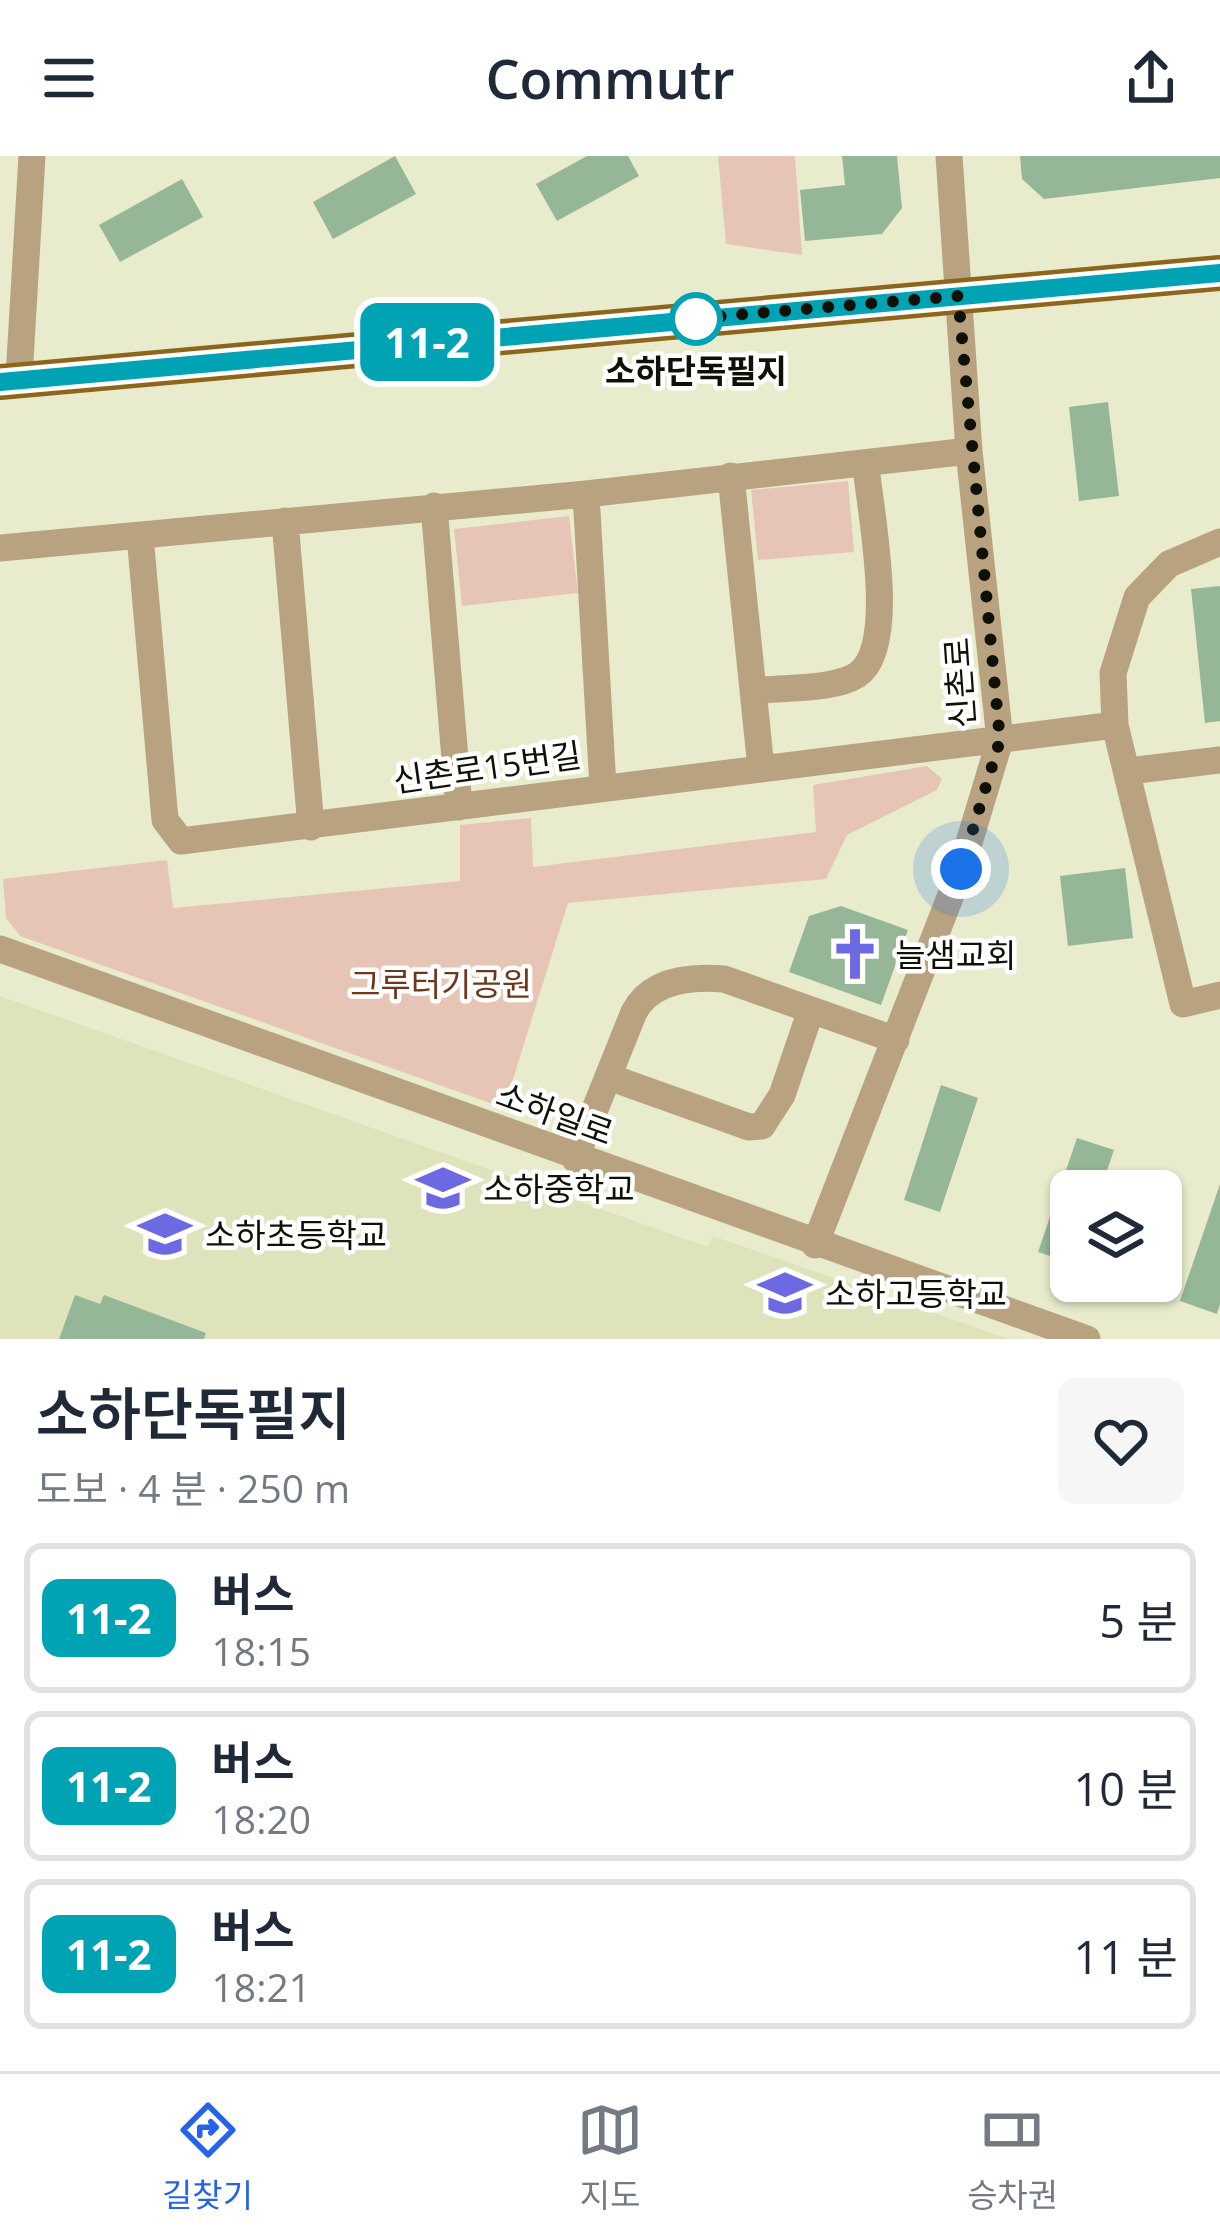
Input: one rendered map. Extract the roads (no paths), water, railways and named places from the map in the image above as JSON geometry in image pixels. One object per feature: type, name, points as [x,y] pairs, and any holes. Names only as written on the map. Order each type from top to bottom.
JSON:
[{"type":"main road","points":[[9,380],[1220,272]]},
{"type":"street","points":[[9,380],[32,156]]},
{"type":"street","name":"신촌로","points":[[814,1245],[961,869],[1000,740],[969,451],[949,156]]},
{"type":"street","points":[[0,548],[866,466],[889,456],[969,451]]},
{"type":"street","points":[[755,691],[854,678],[869,664],[881,631],[866,466]]},
{"type":"street","points":[[731,476],[761,768]]},
{"type":"street","points":[[586,494],[603,787]]},
{"type":"street","points":[[434,506],[459,807]]},
{"type":"street","points":[[284,521],[311,827]]},
{"type":"street","name":"신촌로15번길","points":[[140,535],[170,833],[197,842],[1115,725]]},
{"type":"street","points":[[1220,542],[1169,564],[1137,597],[1113,673],[1115,725],[1183,1004],[1220,995]]},
{"type":"street","points":[[1129,771],[1220,760]]},
{"type":"street","name":"소하일로","points":[[0,949],[814,1245],[1087,1339]]},
{"type":"street","points":[[575,1159],[642,996],[657,988],[701,977],[724,979],[896,1040]]},
{"type":"street","points":[[609,1077],[749,1127],[762,1126],[782,1095],[811,1010]]},
{"type":"place","name":"소하단독필지","points":[[696,319]]},
{"type":"place","name":"늘샘교회","points":[[855,954]]},
{"type":"place","name":"소하중학교","points":[[443,1188]]},
{"type":"place","name":"소하초등학교","points":[[165,1234]]},
{"type":"place","name":"소하고등학교","points":[[785,1293]]},
{"type":"park label","name":"그루터기공원","points":[[441,983]]}]
